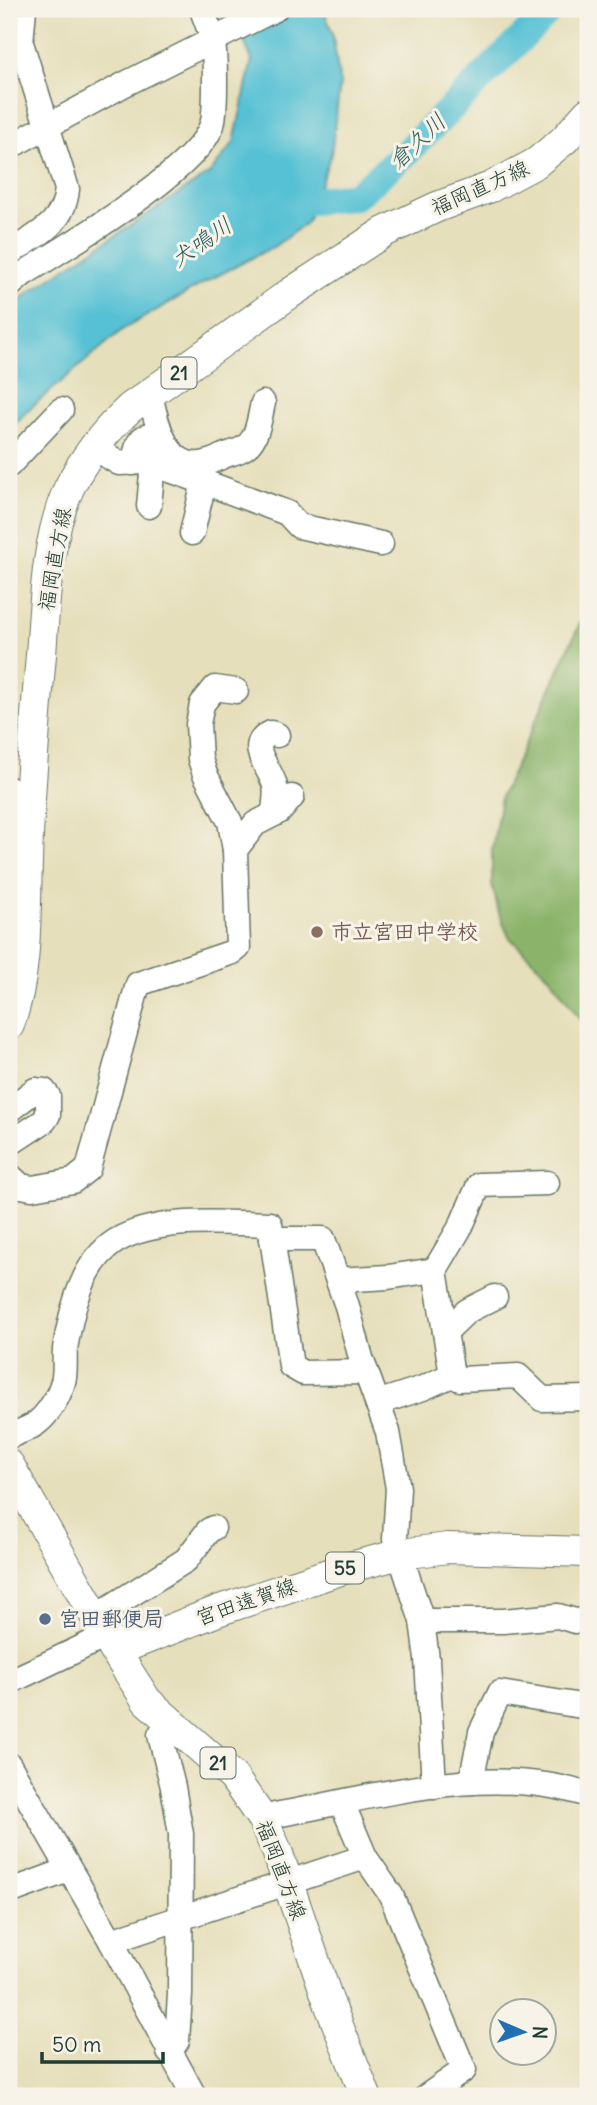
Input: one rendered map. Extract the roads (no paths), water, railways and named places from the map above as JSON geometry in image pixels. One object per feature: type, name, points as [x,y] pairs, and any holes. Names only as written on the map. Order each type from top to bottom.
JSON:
[{"type":"main road","name":"福岡直方線","points":[[9,1025],[21,977],[24,943],[14,807],[58,520],[69,489],[93,447],[130,408],[289,294],[384,232],[438,207],[491,187],[536,163],[564,140],[588,113]]},
{"type":"main road","name":"福岡直方線","points":[[9,1465],[105,1635],[147,1700],[168,1722],[233,1777],[263,1820],[329,2003],[366,2096]]},
{"type":"main road","name":"宮田遠賀線","points":[[105,1635],[232,1606],[346,1568],[401,1554],[447,1548],[588,1552]]},
{"type":"street","points":[[9,253],[53,224],[66,204],[67,189],[21,43],[24,9]]},
{"type":"street","points":[[9,286],[23,274],[127,208],[191,155],[205,140],[212,124],[215,40],[202,9]]},
{"type":"street","points":[[9,147],[275,9]]},
{"type":"street","points":[[150,394],[160,438],[177,457],[207,465],[250,445],[263,402]]},
{"type":"street","points":[[9,465],[61,410]]},
{"type":"street","points":[[149,506],[139,442],[145,436],[160,438]]},
{"type":"street","points":[[93,447],[119,463],[143,463],[204,481],[287,513],[299,526],[381,544]]},
{"type":"street","points":[[192,533],[204,481]]},
{"type":"street","points":[[9,1175],[21,1186],[32,1188],[73,1181],[88,1169],[138,984],[233,952],[237,948],[235,850],[230,822],[200,759],[198,724],[202,704],[215,688],[236,691]]},
{"type":"street","points":[[274,814],[275,785],[259,753],[259,743],[271,733],[277,735]]},
{"type":"street","points":[[235,850],[255,824],[281,811],[292,797]]},
{"type":"street","points":[[9,1110],[35,1090],[44,1091],[48,1096],[48,1115],[44,1121],[9,1144]]},
{"type":"street","points":[[547,1183],[480,1185],[461,1226],[435,1270],[452,1374],[460,1379],[518,1376],[542,1399],[588,1398]]},
{"type":"street","points":[[9,1436],[37,1423],[53,1404],[64,1381],[65,1350],[80,1283],[98,1259],[116,1241],[182,1222],[270,1224],[291,1366],[303,1373],[366,1371]]},
{"type":"street","points":[[272,1239],[323,1239],[388,1432],[398,1488],[395,1539],[422,1621],[434,1786]]},
{"type":"street","points":[[338,1280],[388,1278],[435,1270]]},
{"type":"street","points":[[445,1332],[467,1311],[495,1297]]},
{"type":"street","points":[[377,1403],[424,1388],[452,1374]]},
{"type":"street","points":[[9,1682],[105,1635],[187,1560],[213,1528]]},
{"type":"street","points":[[422,1621],[503,1621],[558,1616],[575,1621],[588,1620]]},
{"type":"street","points":[[471,1782],[481,1732],[500,1693],[588,1707]]},
{"type":"street","points":[[168,1722],[160,1735],[181,1834],[180,1995],[177,2041],[169,2052]]},
{"type":"street","points":[[10,1771],[111,1941],[194,2096]]},
{"type":"street","points":[[263,1820],[275,1815],[434,1786],[471,1782],[536,1783],[588,1795]]},
{"type":"street","points":[[342,1803],[365,1857],[391,1895],[464,2070],[427,2096]]},
{"type":"street","points":[[111,1941],[365,1857]]},
{"type":"street","points":[[9,1892],[68,1870]]},
{"type":"water","name":"犬鳴川","points":[[231,9],[323,9],[332,31],[340,84],[331,154],[307,222],[275,246],[122,330],[28,410],[9,430],[9,310],[31,291],[210,173],[234,142],[252,60]]},
{"type":"waterway","name":"倉久川","points":[[276,205],[355,196],[406,153],[551,9]]},
{"type":"place","name":"市立宮田中学校","points":[[317,932]]},
{"type":"place","name":"宮田郵便局","points":[[45,1619]]}]
